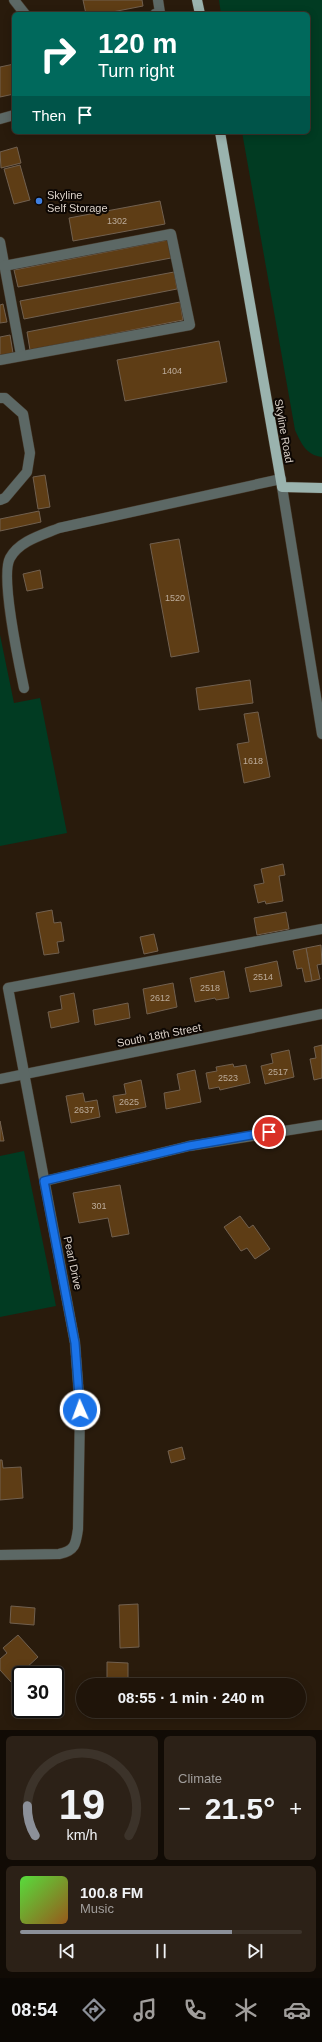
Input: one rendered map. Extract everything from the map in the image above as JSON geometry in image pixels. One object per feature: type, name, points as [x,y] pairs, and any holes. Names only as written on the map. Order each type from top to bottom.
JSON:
[{"type":"main road","points":[[197,0],[200,12]]},
{"type":"main road","name":"Skyline Road","points":[[220,134],[281,483]]},
{"type":"main road","points":[[281,483],[322,488]]},
{"type":"street","points":[[14,0],[23,12]]},
{"type":"street","points":[[158,0],[160,12]]},
{"type":"street","points":[[0,118],[12,115]]},
{"type":"street","points":[[0,360],[190,325],[172,234],[4,266]]},
{"type":"street","points":[[0,242],[21,355]]},
{"type":"street","points":[[0,398],[5,398],[23,414],[30,453],[27,472],[5,498],[0,500]]},
{"type":"street","points":[[24,688],[12,624],[7,572],[10,558],[26,542],[59,528],[281,483]]},
{"type":"street","name":"Skyline Road","points":[[281,483],[320,708],[322,734]]},
{"type":"street","name":"Pearl Drive","points":[[0,1555],[58,1554],[68,1552],[74,1546],[78,1529],[80,1410],[79,1372],[69,1306],[8,988],[322,929]]},
{"type":"street","name":"South 18th Street","points":[[0,1079],[322,1014]]},
{"type":"street","points":[[44,1181],[189,1146],[322,1125]]},
{"type":"green space","points":[[219,0],[322,0],[322,457],[312,454],[305,448],[295,430],[242,134],[310,134],[310,12],[221,12]]},
{"type":"green space","points":[[0,635],[14,703],[40,698],[67,833],[0,846]]},
{"type":"green space","points":[[24,1151],[56,1306],[0,1317],[0,1156]]},
{"type":"building","points":[[83,0],[142,0],[143,6],[112,12],[86,12]]},
{"type":"building","points":[[12,64],[12,94],[0,97],[0,67]]},
{"type":"building","points":[[17,147],[21,163],[1,168],[0,152]]},
{"type":"building","points":[[20,165],[30,200],[14,204],[4,169]]},
{"type":"building","points":[[160,201],[165,224],[73,241],[69,218]]},
{"type":"building","points":[[168,240],[171,258],[18,287],[14,270]]},
{"type":"building","points":[[174,272],[177,289],[24,319],[20,301]]},
{"type":"building","points":[[180,302],[183,320],[30,350],[27,332]]},
{"type":"building","points":[[3,304],[7,322],[0,323],[0,305]]},
{"type":"building","points":[[10,335],[13,353],[0,356],[0,337]]},
{"type":"building","points":[[219,341],[227,382],[125,401],[117,360]]},
{"type":"building","points":[[45,475],[50,507],[38,509],[33,477]]},
{"type":"building","points":[[39,511],[41,522],[0,531],[0,519]]},
{"type":"building","points":[[179,539],[199,652],[171,657],[150,544]]},
{"type":"building","points":[[40,570],[43,588],[27,591],[23,574]]},
{"type":"building","points":[[250,680],[253,703],[199,710],[196,688]]},
{"type":"building","points":[[258,712],[270,777],[244,783],[237,744],[249,742],[244,714]]},
{"type":"building","points":[[283,864],[285,875],[279,876],[283,901],[266,904],[265,901],[258,903],[254,885],[264,883],[261,869]]},
{"type":"building","points":[[52,910],[54,923],[61,922],[64,941],[57,942],[59,953],[44,955],[36,913]]},
{"type":"building","points":[[286,912],[289,929],[257,935],[254,918]]},
{"type":"building","points":[[154,934],[158,951],[144,954],[140,937]]},
{"type":"building","points":[[321,945],[322,964],[317,965],[320,979],[312,981],[306,948]]},
{"type":"building","points":[[306,948],[312,981],[305,982],[302,968],[297,969],[293,951]]},
{"type":"building","points":[[277,961],[282,986],[250,992],[245,968]]},
{"type":"building","points":[[224,971],[229,998],[216,1000],[215,998],[195,1002],[190,978]]},
{"type":"building","points":[[173,983],[177,1007],[147,1014],[143,989]]},
{"type":"building","points":[[74,993],[79,1022],[51,1028],[48,1012],[62,1009],[60,996]]},
{"type":"building","points":[[128,1003],[130,1018],[95,1025],[93,1010]]},
{"type":"building","points":[[322,1045],[322,1078],[314,1080],[310,1059],[316,1058],[314,1047]]},
{"type":"building","points":[[289,1050],[294,1077],[265,1084],[261,1066],[273,1063],[271,1054]]},
{"type":"building","points":[[233,1064],[234,1067],[246,1065],[250,1083],[220,1090],[219,1087],[209,1089],[206,1073],[217,1071],[216,1067]]},
{"type":"building","points":[[195,1070],[201,1102],[166,1109],[164,1093],[180,1090],[177,1074]]},
{"type":"building","points":[[141,1080],[146,1107],[116,1113],[113,1096],[126,1094],[124,1084]]},
{"type":"building","points":[[83,1093],[85,1102],[97,1100],[100,1117],[71,1123],[66,1096]]},
{"type":"building","points":[[0,1121],[4,1141],[0,1141]]},
{"type":"building","points":[[120,1185],[129,1234],[112,1237],[108,1218],[79,1223],[73,1193]]},
{"type":"building","points":[[240,1216],[249,1228],[253,1225],[270,1249],[255,1259],[247,1248],[241,1251],[224,1227]]},
{"type":"building","points":[[182,1447],[185,1459],[171,1463],[168,1451]]},
{"type":"building","points":[[0,1460],[2,1460],[3,1468],[21,1467],[23,1498],[0,1500]]},
{"type":"building","points":[[138,1604],[139,1647],[120,1648],[119,1605]]},
{"type":"building","points":[[11,1606],[35,1608],[34,1625],[10,1623]]},
{"type":"building","points":[[18,1635],[38,1657],[28,1666],[12,1666],[11,1682],[0,1670],[0,1659],[7,1653],[3,1648]]},
{"type":"building","points":[[107,1662],[128,1663],[128,1678],[107,1678]]},
{"type":"place","name":"Skyline Self Storage","points":[[39,201]]},
{"type":"route","points":[[80,1410],[79,1372],[75,1343],[44,1181],[189,1146],[269,1132]]}]
